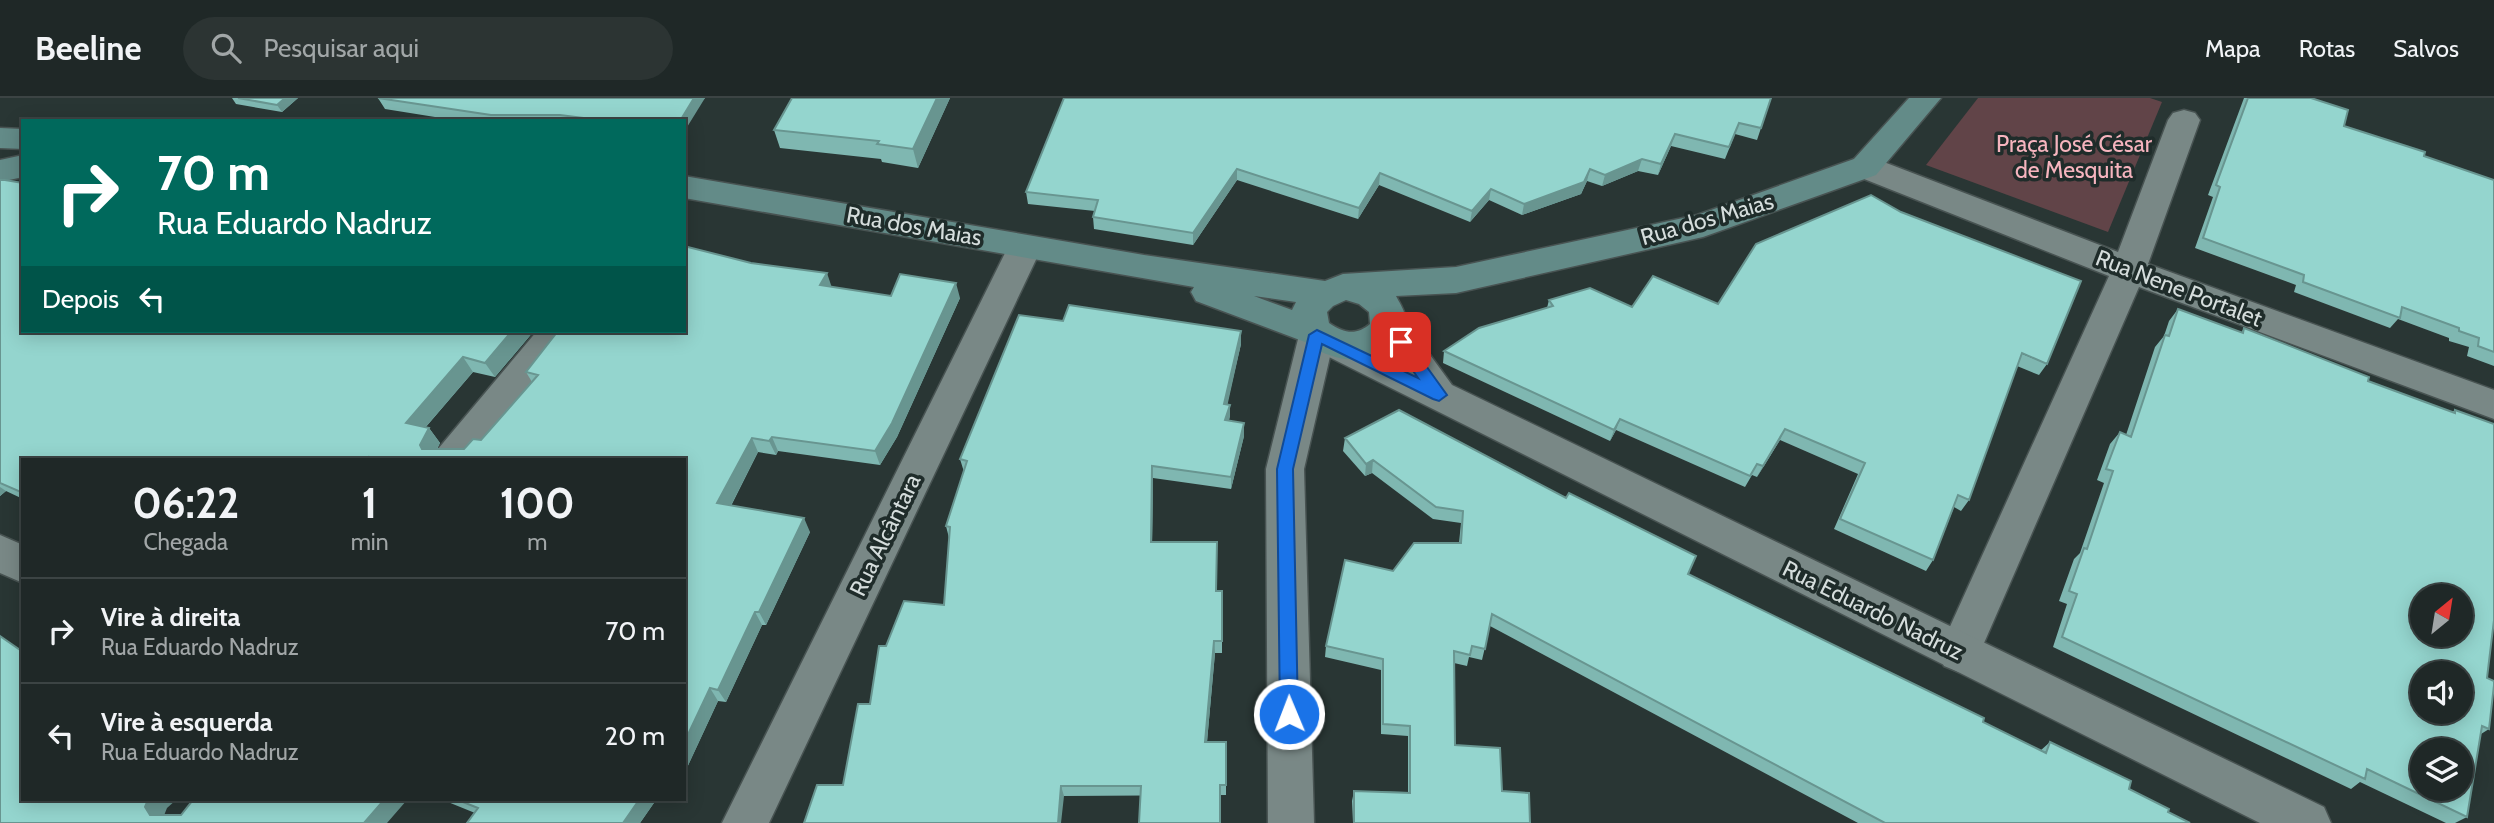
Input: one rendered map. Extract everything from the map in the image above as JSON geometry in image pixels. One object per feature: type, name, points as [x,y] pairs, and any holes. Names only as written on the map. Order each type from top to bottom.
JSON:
[{"type":"main road","name":"Rua dos Maias","points":[[686,187],[1143,267],[1333,290],[1456,280],[1703,225],[1865,167],[1926,98]]},
{"type":"main road","points":[[0,138],[21,139]]},
{"type":"main road","points":[[0,171],[21,166]]},
{"type":"main road","name":"Rua dos Maias","points":[[1143,267],[1324,338]]},
{"type":"main road","name":"Rua dos Maias","points":[[1388,319],[1456,280]]},
{"type":"main road","points":[[1333,290],[1363,290],[1380,300],[1388,319],[1379,337],[1363,345],[1324,338],[1307,318],[1311,304],[1333,290]]},
{"type":"street","points":[[1959,653],[2129,270],[2184,120]]},
{"type":"street","name":"Rua Nene Portalet","points":[[1865,167],[2129,270],[2494,405]]},
{"type":"street","name":"Rua Alcântara","points":[[745,823],[1025,247]]},
{"type":"street","name":"Rua Eduardo Nadruz","points":[[1388,319],[1439,395]]},
{"type":"street","points":[[454,458],[555,333]]},
{"type":"street","points":[[1291,823],[1285,469],[1324,338]]},
{"type":"street","name":"Rua Eduardo Nadruz","points":[[1324,338],[2308,823]]},
{"type":"street","points":[[0,552],[21,565]]},
{"type":"green space","name":"Praça José César de Mesquita","points":[[1978,98],[2150,98],[2162,102],[2108,232],[1926,165]]},
{"type":"building","points":[[238,98],[285,98],[277,105]]},
{"type":"building","points":[[378,98],[694,98],[681,119],[491,115]]},
{"type":"building","points":[[792,98],[937,98],[913,149],[877,144],[879,141],[774,130]]},
{"type":"building","points":[[1064,98],[1771,98],[1761,128],[1739,123],[1729,147],[1675,134],[1661,164],[1642,159],[1605,175],[1590,169],[1584,182],[1524,204],[1491,189],[1472,211],[1380,173],[1359,208],[1237,169],[1193,233],[1093,217],[1098,200],[1026,192]]},
{"type":"building","points":[[2248,98],[2311,98],[2348,110],[2344,126],[2425,152],[2424,156],[2494,180],[2494,352],[2478,346],[2479,338],[2459,331],[2459,328],[2402,307],[2400,318],[2303,282],[2304,275],[2203,238],[2220,187],[2216,185]]},
{"type":"building","points":[[0,180],[21,183],[21,333],[510,333],[485,363],[463,357],[406,423],[429,428],[420,445],[422,449],[464,449],[473,439],[481,440],[538,375],[526,372],[556,333],[686,333],[686,247],[751,263],[827,273],[820,285],[891,296],[900,274],[956,283],[892,423],[875,451],[772,437],[769,441],[752,438],[717,503],[804,518],[718,690],[710,688],[686,739],[686,458],[21,458],[21,492],[0,483]]},
{"type":"building","points":[[1871,195],[1901,212],[2081,281],[2047,364],[2022,353],[1969,500],[1958,495],[1933,560],[1840,519],[1865,463],[1785,429],[1763,466],[1757,464],[1750,476],[1620,419],[1614,430],[1444,351],[1479,328],[1553,306],[1549,300],[1590,288],[1632,307],[1653,276],[1718,304],[1756,244]]},
{"type":"building","points":[[1069,305],[1241,331],[1224,404],[1230,405],[1225,420],[1244,423],[1231,477],[1152,466],[1151,542],[1217,542],[1216,591],[1222,591],[1222,641],[1214,641],[1205,742],[1226,742],[1226,785],[1220,785],[1220,823],[1139,823],[1141,786],[1061,786],[1058,823],[804,823],[817,785],[843,785],[858,704],[870,704],[879,646],[886,646],[904,601],[944,605],[950,527],[946,526],[967,461],[960,459],[1019,315],[1063,321]]},
{"type":"building","points":[[2178,309],[2243,333],[2244,328],[2369,377],[2368,381],[2455,413],[2455,410],[2494,424],[2494,620],[2487,678],[2494,681],[2494,685],[2489,729],[2482,726],[2473,781],[2473,738],[2410,738],[2410,790],[2367,769],[2365,779],[2062,637],[2077,594],[2069,591],[2084,548],[2087,549],[2113,471],[2106,469],[2120,432],[2131,437],[2165,335],[2169,336]]},
{"type":"building","points":[[1399,410],[1566,498],[1569,493],[1696,556],[1688,574],[1984,718],[1983,722],[2046,753],[2050,742],[2131,781],[2129,789],[2190,823],[1885,823],[1492,614],[1485,649],[1472,646],[1470,655],[1454,651],[1455,745],[1500,748],[1502,791],[1529,793],[1530,823],[1354,823],[1354,791],[1410,793],[1410,726],[1383,724],[1383,659],[1326,646],[1345,560],[1393,571],[1414,543],[1461,543],[1463,511],[1436,507],[1373,460],[1366,464],[1345,438]]},
{"type":"building","points":[[0,636],[21,651],[21,801],[148,801],[145,807],[150,815],[181,815],[192,801],[383,801],[364,823],[0,823]]},
{"type":"building","points":[[460,801],[638,801],[623,823],[467,823],[478,808]]},
{"type":"building","points":[[2434,801],[2470,801],[2467,817]]},
{"type":"route","points":[[1289,714],[1285,469],[1317,335],[1439,395],[1401,342]]}]
